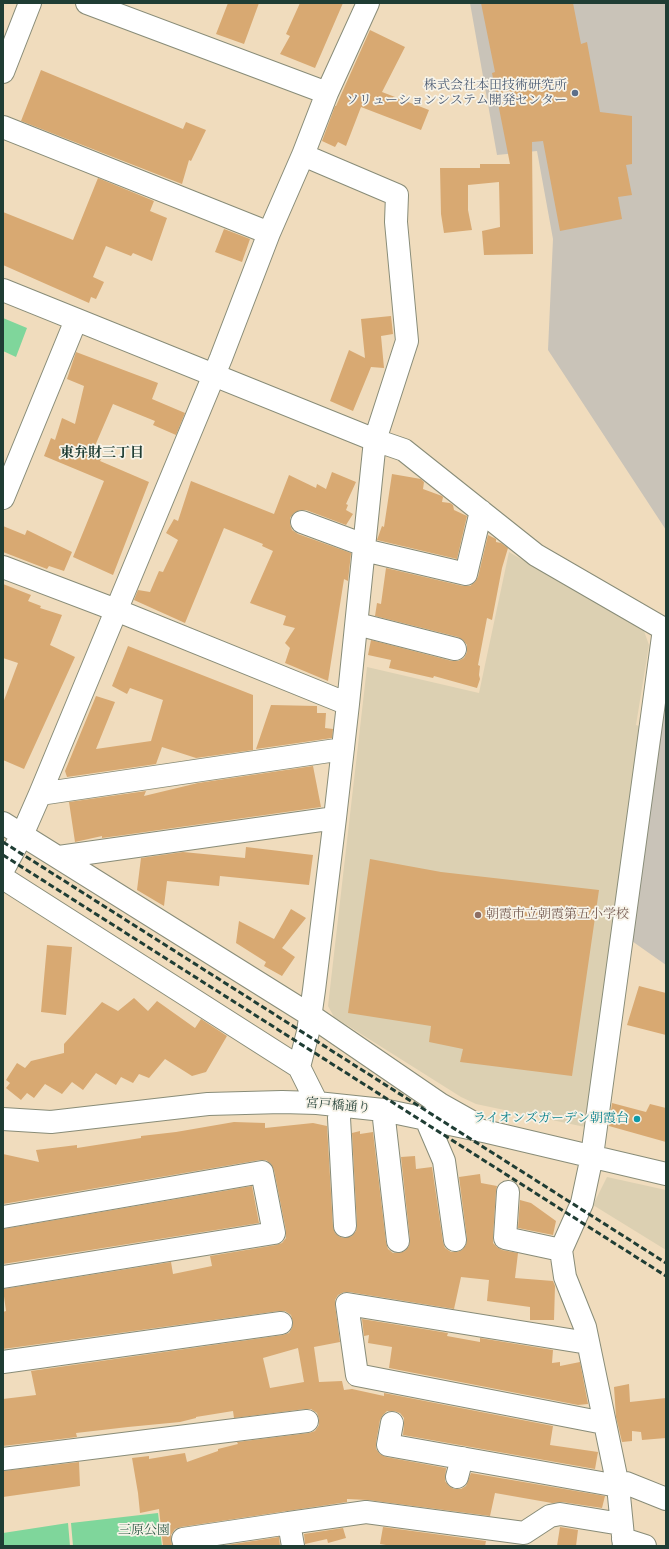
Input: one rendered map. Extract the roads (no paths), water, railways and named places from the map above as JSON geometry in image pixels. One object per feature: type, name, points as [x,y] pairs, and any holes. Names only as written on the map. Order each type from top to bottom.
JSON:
[{"type":"street","points":[[3,72],[30,3]]},
{"type":"street","points":[[87,3],[327,93]]},
{"type":"street","points":[[3,870],[22,835],[40,794],[214,375],[269,233],[303,155],[327,93],[368,3]]},
{"type":"street","points":[[3,127],[269,233]]},
{"type":"street","points":[[299,1066],[310,1015],[335,818],[357,624],[374,440],[407,340],[396,222],[397,195],[303,155]]},
{"type":"street","points":[[3,290],[374,440],[404,450],[536,555],[664,629],[592,1156],[582,1203],[561,1250],[565,1278],[585,1327],[618,1486],[622,1536]]},
{"type":"street","points":[[3,498],[76,320]]},
{"type":"street","points":[[302,522],[364,547],[466,574],[481,511]]},
{"type":"street","points":[[3,567],[116,610],[348,704]]},
{"type":"street","points":[[357,624],[455,649]]},
{"type":"street","points":[[40,794],[343,749]]},
{"type":"street","points":[[59,857],[335,818]]},
{"type":"street","points":[[3,823],[310,1015],[440,1104],[488,1132]]},
{"type":"street","points":[[3,878],[299,1066],[317,1104]]},
{"type":"street","name":"宮戸橋通り","points":[[3,1119],[51,1122],[208,1104],[261,1102],[317,1104],[383,1110],[488,1132],[666,1174]]},
{"type":"street","points":[[341,1107],[339,1118],[345,1226]]},
{"type":"street","points":[[383,1110],[398,1241]]},
{"type":"street","points":[[426,1119],[444,1161],[455,1240]]},
{"type":"street","points":[[3,1217],[262,1172],[274,1232],[3,1277]]},
{"type":"street","points":[[508,1192],[505,1238],[561,1250]]},
{"type":"street","points":[[588,1343],[347,1304],[357,1375],[604,1423]]},
{"type":"street","points":[[3,1362],[282,1323]]},
{"type":"street","points":[[3,1459],[307,1421]]},
{"type":"street","points":[[392,1424],[388,1445],[459,1468],[618,1486],[626,1483],[666,1499]]},
{"type":"street","points":[[185,1546],[183,1538],[366,1512],[524,1534],[550,1516],[560,1514],[622,1536],[645,1546]]},
{"type":"street","points":[[289,1523],[293,1546]]},
{"type":"railway","points":[[3,842],[666,1263]]},
{"type":"railway","points":[[3,855],[666,1276]]},
{"type":"place","name":"株式会社本田技術研究所 ソリューションシステム開発センター","points":[[575,93]]},
{"type":"place","name":"朝霞市立朝霞第五小学校","points":[[478,915]]},
{"type":"place","name":"ライオンズガーデン朝霞台","points":[[637,1119]]},
{"type":"district","name":"東弁財三丁目","points":[[102,453]]},
{"type":"park label","name":"三原公園","points":[[144,1531]]}]
